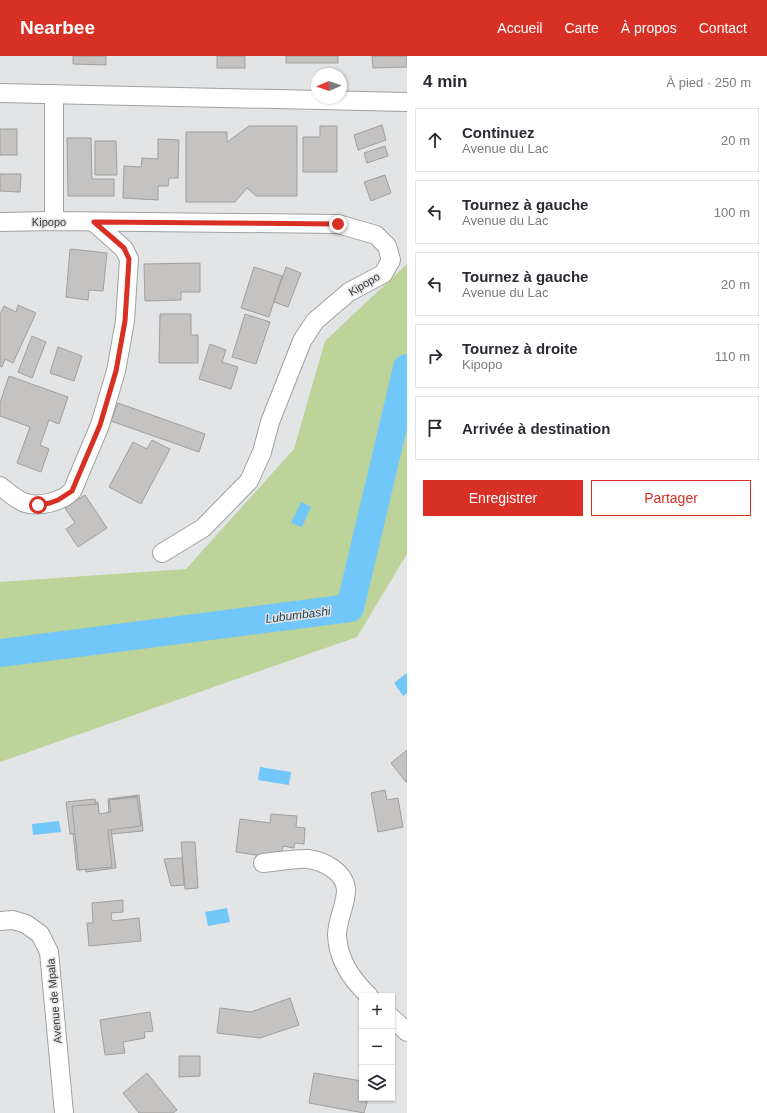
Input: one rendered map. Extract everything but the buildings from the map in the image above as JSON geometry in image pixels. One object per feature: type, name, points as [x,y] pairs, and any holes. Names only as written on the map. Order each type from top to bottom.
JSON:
[{"type":"street","points":[[0,93],[407,102]]},
{"type":"street","points":[[54,94],[54,221]]},
{"type":"street","name":"Kipopo","points":[[0,222],[54,221],[338,224],[376,235],[387,246],[390,260],[383,274],[349,292],[315,321],[302,341],[270,422],[262,452],[249,481],[203,528],[162,553]]},
{"type":"street","points":[[0,486],[15,497],[30,504],[38,505],[50,503],[65,496],[72,491],[100,425],[117,364],[125,321],[129,259],[124,248],[94,222]]},
{"type":"street","points":[[263,863],[308,859],[322,863],[334,870],[343,879],[346,890],[340,916],[338,935],[340,954],[358,986],[366,993]]},
{"type":"street","name":"Avenue de Mpala","points":[[0,921],[13,920],[26,924],[40,934],[49,952],[64,1113]]},
{"type":"street","points":[[395,1021],[407,1032]]},
{"type":"green space","points":[[407,264],[407,554],[357,637],[0,762],[0,582],[186,569],[294,449],[325,341]]},
{"type":"water","points":[[301,502],[311,507],[302,527],[291,523]]},
{"type":"water","points":[[407,673],[407,693],[403,696],[394,683]]},
{"type":"water","points":[[260,767],[291,772],[289,785],[258,780]]},
{"type":"water","points":[[59,821],[61,832],[33,835],[32,824]]},
{"type":"water","points":[[227,908],[230,922],[208,926],[205,912]]},
{"type":"waterway","name":"Lubumbashi","points":[[0,653],[350,608],[407,368]]},
{"type":"route","points":[[38,505],[58,500],[72,491],[100,425],[116,371],[125,321],[129,259],[124,248],[94,222],[338,224]]}]
